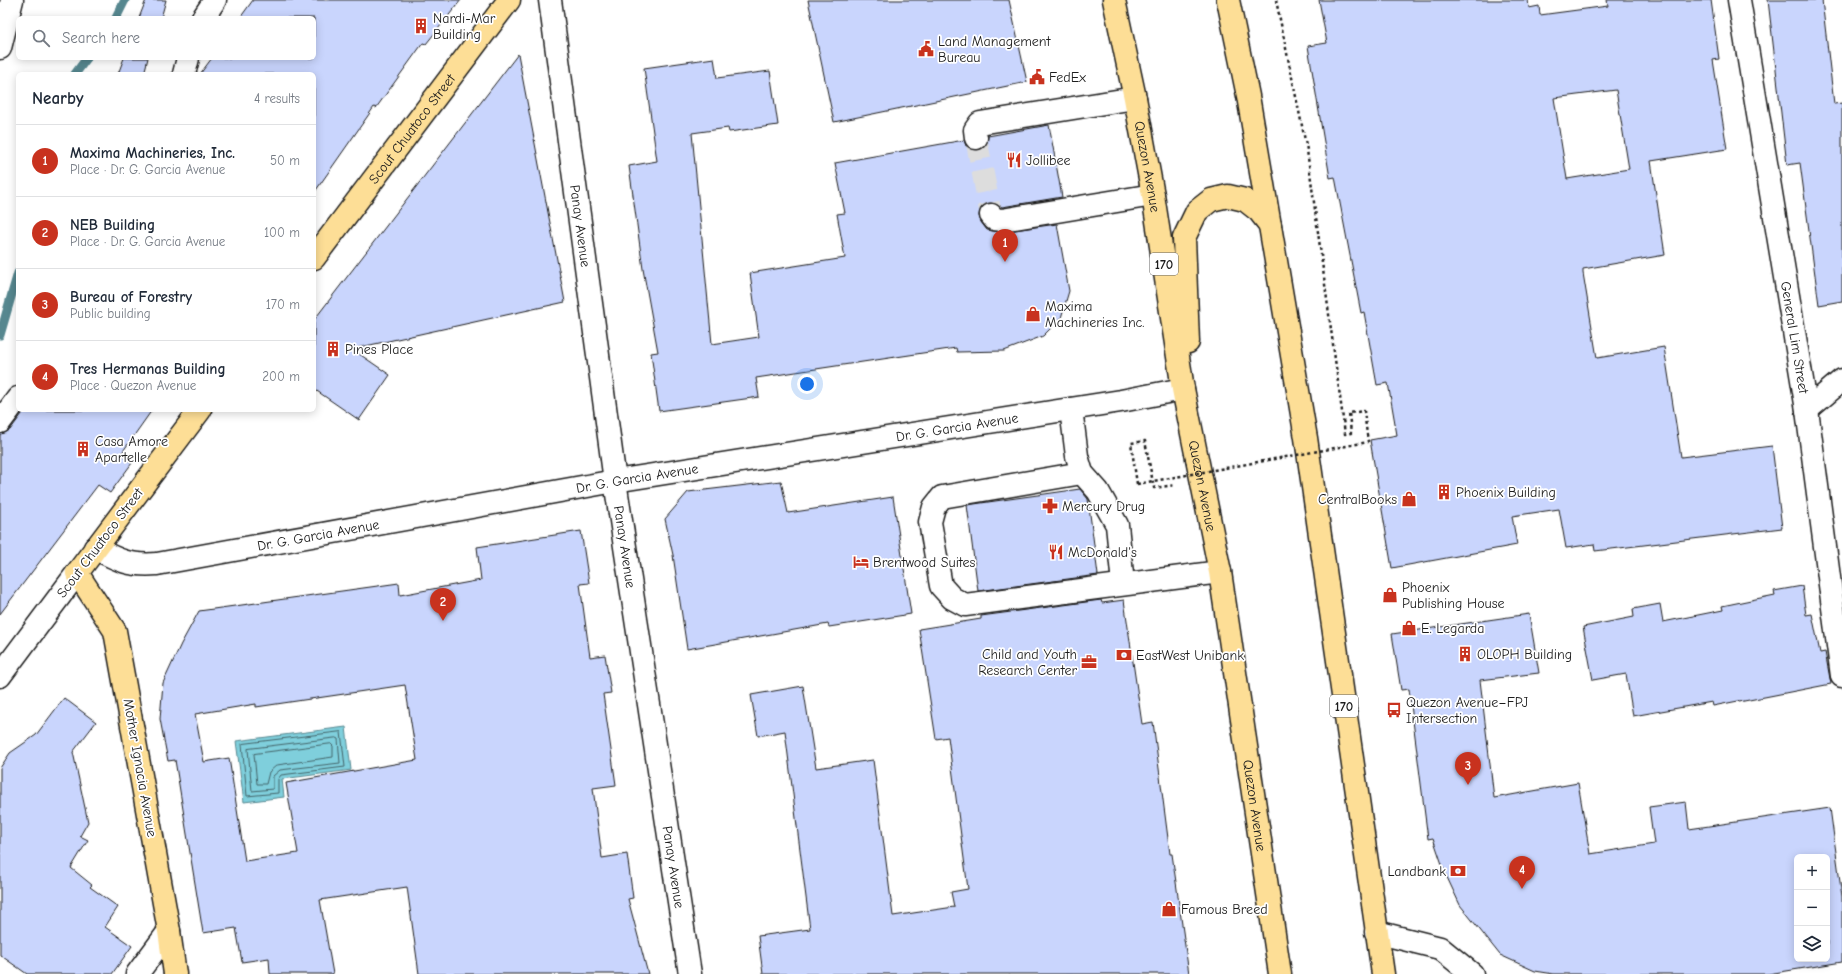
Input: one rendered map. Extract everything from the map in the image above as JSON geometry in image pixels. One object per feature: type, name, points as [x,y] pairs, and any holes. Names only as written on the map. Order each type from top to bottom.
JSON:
[{"type":"main road","name":"Scout Chuatoco Street","points":[[316,255],[508,0]]},
{"type":"main road","name":"Quezon Avenue","points":[[1114,0],[1135,98],[1183,389],[1220,572],[1280,974]]},
{"type":"main road","name":"170","points":[[1228,0],[1248,96],[1306,438],[1383,974]]},
{"type":"main road","points":[[1192,431],[1184,238],[1196,211],[1211,200],[1228,196],[1245,200],[1259,211],[1270,225]]},
{"type":"main road","name":"Scout Chuatoco Street","points":[[77,573],[198,412]]},
{"type":"main road","name":"Mother Ignacia Avenue","points":[[77,573],[115,631],[170,931],[175,974]]},
{"type":"street","points":[[0,48],[12,0]]},
{"type":"street","points":[[204,16],[215,0]]},
{"type":"street","name":"Panay Avenue","points":[[550,0],[615,481],[690,974]]},
{"type":"street","name":"General Lim Street","points":[[1740,0],[1807,410],[1842,676]]},
{"type":"street","points":[[184,72],[188,60]]},
{"type":"street","points":[[976,138],[975,130],[980,123],[1135,98]]},
{"type":"street","points":[[991,215],[994,219],[1002,220],[1152,195]]},
{"type":"street","points":[[1807,410],[1842,380]]},
{"type":"street","name":"Dr. G. Garcia Avenue","points":[[95,548],[123,563],[141,565],[157,564],[615,481],[1071,409],[1183,389]]},
{"type":"street","points":[[0,422],[16,401]]},
{"type":"street","points":[[1071,409],[1077,456],[1082,473],[1098,491],[1117,525],[1123,584]]},
{"type":"street","points":[[1082,473],[942,497],[934,507],[930,522],[941,586],[952,598],[964,605],[1220,572]]},
{"type":"street","name":"Scout Chuatoco Street","points":[[0,676],[77,573]]},
{"type":"street","points":[[137,974],[170,931]]},
{"type":"street","points":[[1376,932],[1440,948],[1472,974]]},
{"type":"path","points":[[1154,488],[1145,441],[1131,442],[1137,484],[1368,442],[1364,411],[1349,413],[1351,433],[1345,434],[1307,150],[1276,0]]},
{"type":"water","points":[[346,727],[351,770],[282,779],[284,797],[244,802],[236,741]]},
{"type":"building","points":[[146,0],[166,0],[162,16],[140,16]]},
{"type":"building","points":[[253,0],[461,0],[426,44],[423,43],[376,108],[374,107],[316,190],[316,72],[202,72],[210,60],[316,60],[316,16],[241,16]]},
{"type":"building","points":[[808,0],[1009,0],[1027,82],[834,122]]},
{"type":"building","points":[[1319,0],[1528,0],[1529,8],[1539,6],[1540,15],[1608,6],[1607,0],[1711,0],[1719,59],[1713,60],[1727,149],[1651,161],[1665,255],[1583,269],[1583,273],[1597,358],[1664,347],[1681,457],[1772,446],[1782,528],[1595,551],[1594,544],[1566,548],[1559,509],[1512,516],[1517,545],[1392,568],[1370,440],[1397,435],[1388,383],[1377,385],[1364,312],[1361,313],[1335,177],[1330,178],[1308,46],[1327,43]],"holes":[[[1616,90],[1629,169],[1567,179],[1554,98]]]},
{"type":"building","points":[[1768,0],[1822,0],[1834,104],[1842,103],[1842,301],[1819,305],[1800,163],[1787,165]]},
{"type":"building","points":[[518,54],[565,302],[352,349],[390,375],[359,420],[316,390],[316,317]]},
{"type":"building","points":[[714,58],[717,78],[770,71],[778,125],[729,132],[728,128],[692,133],[712,344],[759,337],[750,273],[845,258],[837,214],[845,213],[835,163],[964,140],[966,146],[971,149],[978,150],[983,148],[987,143],[988,136],[1049,125],[1062,197],[1002,207],[996,203],[989,203],[983,205],[979,216],[981,222],[987,230],[1000,232],[1057,224],[1069,291],[1061,318],[1043,336],[1004,351],[957,352],[956,348],[756,378],[759,397],[659,411],[651,353],[658,352],[643,269],[629,166],[657,161],[644,68]]},
{"type":"building","points":[[123,60],[148,60],[144,72],[119,72]]},
{"type":"building","points":[[24,412],[151,412],[121,454],[132,463],[110,493],[98,485],[0,614],[0,434],[10,430]]},
{"type":"building","points":[[781,481],[788,513],[893,497],[911,614],[829,627],[828,624],[687,649],[673,555],[665,519],[688,492]]},
{"type":"building","points":[[1080,489],[1088,499],[1098,575],[978,591],[967,505]]},
{"type":"building","points":[[581,531],[589,583],[580,584],[590,657],[605,655],[611,693],[603,694],[616,785],[593,788],[602,858],[627,854],[633,898],[628,899],[648,974],[419,974],[407,887],[320,900],[333,974],[270,974],[269,958],[242,962],[236,928],[203,933],[175,760],[168,761],[160,719],[163,683],[181,644],[199,611],[399,583],[400,595],[481,580],[477,547]],"holes":[[[405,685],[417,760],[286,783],[298,853],[245,861],[229,758],[204,762],[195,714],[256,704],[256,707]]]},
{"type":"building","points":[[1802,586],[1806,615],[1812,614],[1820,653],[1825,652],[1831,684],[1739,702],[1713,706],[1712,702],[1633,716],[1626,674],[1593,680],[1583,627],[1634,617],[1633,609],[1660,604],[1663,622],[1723,610],[1722,606],[1775,595],[1774,591]]},
{"type":"building","points":[[1101,600],[1102,603],[1124,600],[1142,724],[1153,722],[1170,854],[1172,854],[1189,974],[763,974],[758,936],[810,929],[785,731],[758,736],[751,695],[803,686],[816,768],[873,760],[893,916],[954,907],[951,892],[968,889],[948,737],[936,739],[919,629],[981,619],[981,616]]},
{"type":"building","points":[[1529,614],[1539,673],[1480,680],[1494,798],[1578,783],[1590,854],[1654,844],[1649,807],[1686,802],[1689,829],[1830,808],[1842,897],[1842,962],[1768,974],[1554,974],[1535,971],[1500,955],[1460,905],[1445,873],[1433,838],[1428,839],[1409,689],[1401,690],[1392,634]]},
{"type":"building","points":[[64,698],[96,722],[73,752],[88,822],[80,836],[88,840],[71,868],[92,885],[90,887],[118,907],[105,927],[132,946],[112,974],[27,974],[0,955],[0,768],[10,753],[36,735]]},
{"type":"waterway","points":[[117,16],[125,0]]},
{"type":"waterway","points":[[76,72],[86,60]]},
{"type":"waterway","points":[[0,335],[16,280]]},
{"type":"tunnel","points":[[976,138],[991,215]]},
{"type":"place","name":"Nardi-Mar Building","points":[[421,26]]},
{"type":"place","name":"Land Management Bureau","points":[[926,49]]},
{"type":"place","name":"FedEx","points":[[1037,77]]},
{"type":"place","name":"Jollibee","points":[[1014,160]]},
{"type":"place","name":"Maxima Machineries, Inc.","points":[[1005,262]]},
{"type":"place","name":"Maxima Machineries Inc.","points":[[1033,314]]},
{"type":"place","name":"Pines Place","points":[[333,349]]},
{"type":"place","name":"Casa Amore Apartelle","points":[[83,449]]},
{"type":"place","name":"Phoenix Building","points":[[1444,492]]},
{"type":"place","name":"CentralBooks","points":[[1409,499]]},
{"type":"place","name":"Mercury Drug","points":[[1050,506]]},
{"type":"place","name":"McDonald's","points":[[1056,552]]},
{"type":"place","name":"Brentwood Suites","points":[[861,562]]},
{"type":"place","name":"Phoenix Publishing House","points":[[1390,595]]},
{"type":"place","name":"NEB Building","points":[[443,621]]},
{"type":"place","name":"E. Legarda","points":[[1409,628]]},
{"type":"place","name":"OLOPH Building","points":[[1465,654]]},
{"type":"place","name":"EastWest Unibank","points":[[1124,655]]},
{"type":"place","name":"Child and Youth Research Center","points":[[1089,662]]},
{"type":"place","name":"Quezon Avenue–FPJ Intersection","points":[[1394,710]]},
{"type":"place","name":"Bureau of Forestry","points":[[1468,785]]},
{"type":"place","name":"Landbank","points":[[1458,871]]},
{"type":"place","name":"Tres Hermanas Building","points":[[1522,889]]},
{"type":"place","name":"Famous Breed","points":[[1169,909]]}]
